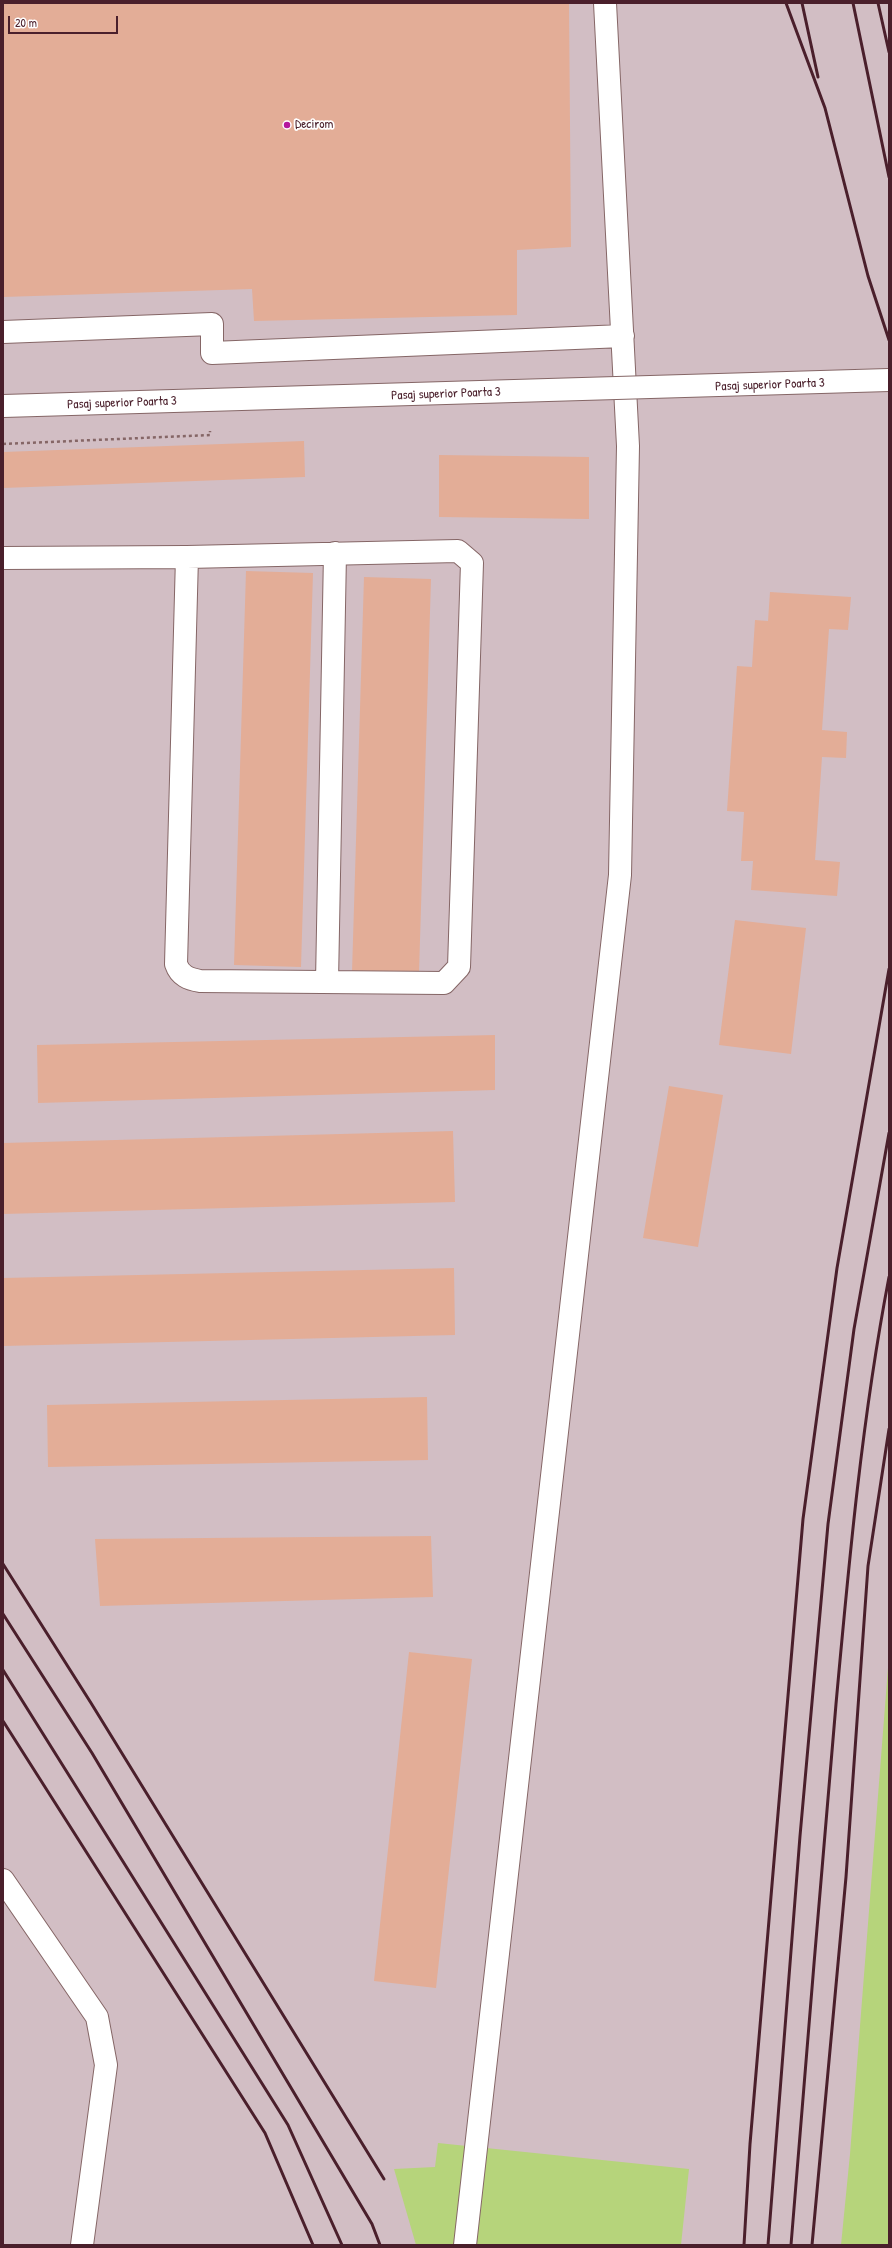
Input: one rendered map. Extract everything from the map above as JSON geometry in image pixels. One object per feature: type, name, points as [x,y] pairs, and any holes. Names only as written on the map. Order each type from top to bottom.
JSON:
[{"type":"lane","points":[[465,2245],[620,875],[628,446],[605,3]]},
{"type":"lane","points":[[3,332],[212,324],[212,353],[623,336]]},
{"type":"lane","name":"Pasaj superior Poarta 3","points":[[3,406],[889,380]]},
{"type":"lane","points":[[3,558],[187,557],[458,551],[472,563],[459,967],[444,983],[200,981],[190,979],[178,971],[176,964],[187,557]]},
{"type":"lane","points":[[327,982],[336,553]]},
{"type":"lane","points":[[3,1880],[97,2017],[106,2065],[82,2245]]},
{"type":"shaded area","points":[[3,3],[889,3],[889,2245],[3,2245]]},
{"type":"green space","points":[[889,1655],[889,2245],[841,2245],[850,2154]]},
{"type":"green space","points":[[438,2143],[689,2169],[681,2245],[416,2245],[394,2169],[435,2167]]},
{"type":"building","name":"Decirom","points":[[3,3],[569,3],[571,247],[517,250],[517,315],[254,321],[252,289],[3,297]]},
{"type":"building","points":[[304,441],[305,477],[3,488],[3,452]]},
{"type":"building","points":[[439,455],[589,457],[589,519],[439,517]]},
{"type":"building","points":[[246,571],[313,573],[301,967],[234,965]]},
{"type":"building","points":[[364,577],[431,579],[419,973],[352,972]]},
{"type":"building","points":[[770,592],[851,597],[848,630],[829,629],[822,730],[847,732],[846,758],[822,757],[815,860],[840,862],[837,896],[751,890],[753,861],[741,861],[744,812],[727,811],[737,666],[752,667],[755,620],[768,621]]},
{"type":"building","points":[[735,920],[806,928],[791,1054],[719,1045]]},
{"type":"building","points":[[495,1035],[495,1090],[38,1103],[37,1045]]},
{"type":"building","points":[[669,1086],[723,1095],[698,1247],[643,1238]]},
{"type":"building","points":[[453,1131],[455,1202],[3,1214],[3,1143]]},
{"type":"building","points":[[454,1268],[455,1335],[3,1346],[3,1278]]},
{"type":"building","points":[[427,1397],[428,1460],[48,1467],[47,1405]]},
{"type":"building","points":[[431,1536],[433,1597],[100,1606],[95,1539]]},
{"type":"building","points":[[409,1652],[472,1659],[436,1988],[374,1981]]},
{"type":"railway","points":[[786,3],[825,108],[868,276],[889,340]]},
{"type":"railway","points":[[802,3],[818,77]]},
{"type":"railway","points":[[853,3],[889,177]]},
{"type":"railway","points":[[878,3],[889,52]]},
{"type":"railway","points":[[744,2245],[750,2144],[803,1519],[837,1268],[889,969]]},
{"type":"railway","points":[[768,2245],[800,1836],[828,1524],[854,1329],[889,1133]]},
{"type":"railway","points":[[791,2245],[830,1772],[851,1543],[871,1383],[889,1277]]},
{"type":"railway","points":[[812,2245],[846,1877],[868,1566],[889,1429]]},
{"type":"railway","points":[[3,1564],[91,1703],[384,2179]]},
{"type":"railway","points":[[3,1614],[92,1753],[372,2224],[380,2245]]},
{"type":"railway","points":[[3,1670],[288,2125],[342,2245]]},
{"type":"railway","points":[[3,1721],[265,2133],[313,2245]]},
{"type":"place","name":"Decirom","points":[[287,125]]}]
